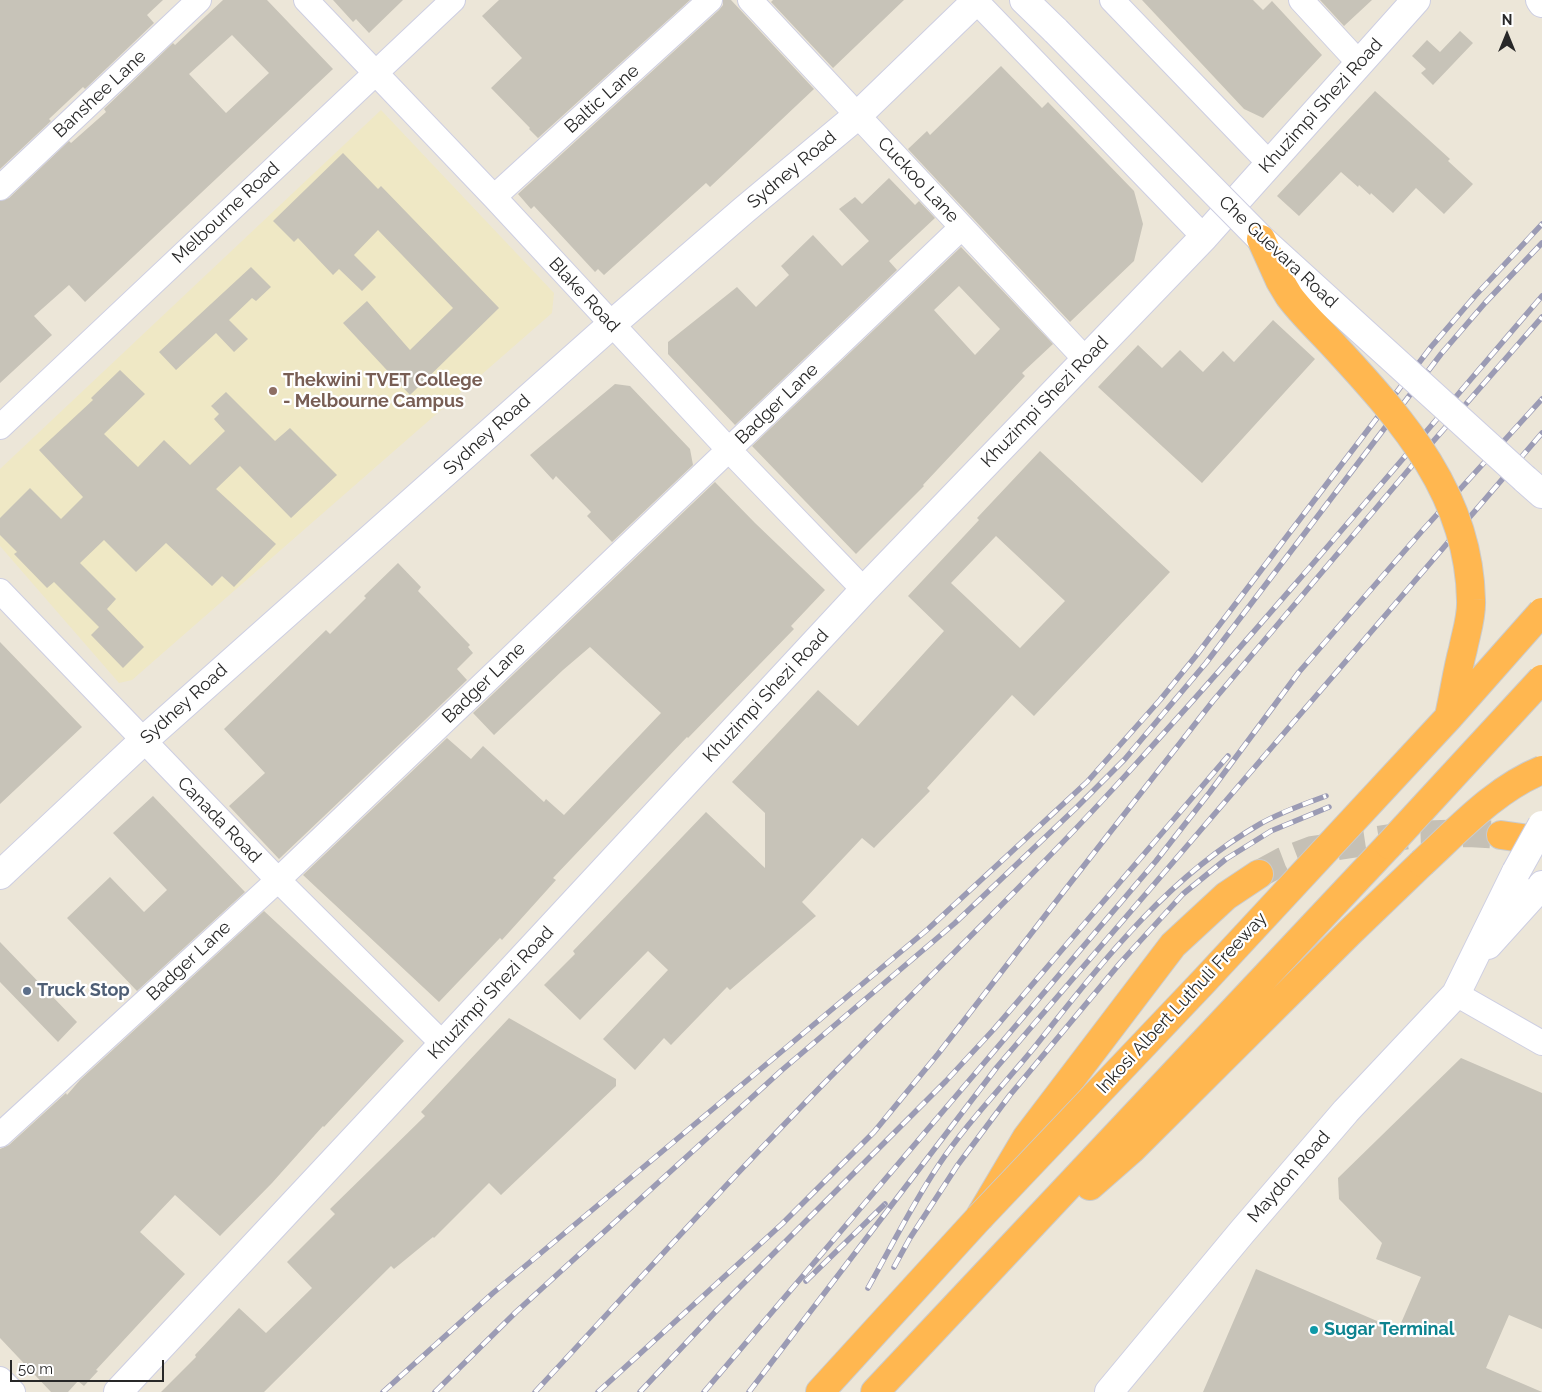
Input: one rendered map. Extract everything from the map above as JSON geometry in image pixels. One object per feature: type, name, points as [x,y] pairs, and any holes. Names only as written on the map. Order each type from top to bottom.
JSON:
[{"type":"highway","points":[[1260,239],[1288,296],[1372,387],[1403,425],[1419,446],[1447,497],[1466,552],[1471,601],[1469,623],[1449,717]]},
{"type":"highway","name":"Inkosi Albert Luthuli Freeway","points":[[820,1392],[979,1218],[1211,974],[1449,717],[1542,612]]},
{"type":"highway","points":[[875,1392],[1389,845],[1542,679]]},
{"type":"highway","points":[[959,1303],[1131,1150],[1350,932],[1463,825],[1501,793],[1526,777],[1542,770]]},
{"type":"highway","points":[[1501,835],[1542,841]]},
{"type":"highway","points":[[979,1218],[1027,1137],[1172,945],[1226,896],[1259,874]]},
{"type":"street","name":"Banshee Lane","points":[[0,188],[199,0]]},
{"type":"street","name":"Blake Road","points":[[306,0],[494,197],[729,450],[864,590]]},
{"type":"street","name":"Melbourne Road","points":[[0,427],[453,0]]},
{"type":"street","name":"Baltic Lane","points":[[494,197],[710,0]]},
{"type":"street","name":"Cuckoo Lane","points":[[750,0],[1086,360]]},
{"type":"street","name":"Che Guevara Road","points":[[1024,0],[1260,239],[1533,486]]},
{"type":"street","points":[[1112,0],[1270,163]]},
{"type":"street","points":[[1300,0],[1360,64]]},
{"type":"street","name":"Sydney Road","points":[[0,875],[143,741],[611,325],[858,115],[977,1]]},
{"type":"street","points":[[977,1],[1204,237]]},
{"type":"street","name":"Khuzimpi Shezi Road","points":[[118,1392],[864,590],[1204,237],[1360,64],[1413,2]]},
{"type":"street","name":"Badger Lane","points":[[0,1135],[278,880],[962,227]]},
{"type":"street","name":"Canada Road","points":[[0,591],[278,880],[443,1044]]},
{"type":"street","name":"Maydon Road","points":[[1109,1392],[1242,1232],[1346,1112],[1456,994],[1516,872],[1542,825]]},
{"type":"street","name":"Maydon Road","points":[[1470,965],[1542,885]]},
{"type":"street","points":[[1456,994],[1542,1043]]},
{"type":"street","points":[[0,1379],[13,1392]]},
{"type":"shaded area","name":"Thekwini TVET College - Melbourne Campus","points":[[381,110],[554,293],[552,313],[132,680],[119,683],[0,546],[0,469]]},
{"type":"building","points":[[0,0],[163,0],[147,15],[154,23],[85,89],[83,87],[49,119],[51,121],[0,169]]},
{"type":"building","points":[[223,0],[267,0],[333,69],[85,302],[69,285],[34,316],[52,335],[0,383],[0,201],[9,198],[69,141],[71,143],[106,112],[104,109],[173,43],[175,45]],"holes":[[[232,35],[269,73],[226,113],[189,74]]]},
{"type":"building","points":[[333,0],[403,0],[369,33],[356,19],[353,22]]},
{"type":"building","points":[[499,0],[690,0],[538,138],[491,88],[522,58],[482,16]]},
{"type":"building","points":[[723,0],[731,0],[814,89],[710,187],[706,183],[604,275],[598,269],[595,272],[534,206],[531,209],[518,194],[719,10],[723,5]]},
{"type":"building","points":[[773,0],[904,0],[833,68],[771,2]]},
{"type":"building","points":[[1142,0],[1253,0],[1263,10],[1272,1],[1322,55],[1263,118],[1244,109]]},
{"type":"building","points":[[1320,0],[1372,0],[1344,26]]},
{"type":"building","points":[[1460,31],[1473,43],[1433,85],[1421,73],[1426,69],[1412,56],[1427,40],[1440,52]]},
{"type":"building","points":[[1001,66],[1042,108],[1048,102],[1134,191],[1143,224],[1134,261],[1070,322],[908,149],[927,131],[930,135]]},
{"type":"building","points":[[1375,91],[1450,159],[1448,161],[1473,184],[1444,214],[1416,188],[1393,213],[1371,193],[1370,195],[1359,185],[1358,187],[1341,172],[1299,216],[1277,196]]},
{"type":"building","points":[[343,153],[378,189],[381,186],[499,308],[410,395],[343,323],[367,301],[410,350],[453,308],[378,230],[354,255],[376,277],[362,291],[339,269],[333,275],[298,238],[294,242],[273,221]]},
{"type":"building","points":[[889,178],[915,205],[919,201],[935,218],[889,261],[897,270],[735,425],[668,354],[668,342],[737,287],[756,307],[789,275],[781,266],[813,235],[842,266],[869,241],[839,209],[855,197],[862,204]]},
{"type":"building","points":[[961,247],[1053,344],[1022,373],[1025,376],[924,486],[856,554],[752,446]],"holes":[[[959,286],[1000,329],[975,355],[934,310]]]},
{"type":"building","points":[[251,267],[271,287],[256,301],[252,298],[229,320],[248,339],[234,352],[216,333],[176,370],[159,352]]},
{"type":"building","points":[[1273,320],[1315,359],[1202,483],[1098,387],[1138,345],[1162,368],[1180,350],[1203,372],[1223,351],[1234,362]]},
{"type":"building","points":[[120,370],[145,394],[104,434],[138,467],[164,440],[190,465],[225,431],[214,419],[219,414],[211,406],[226,392],[275,441],[290,428],[337,475],[291,518],[240,466],[216,489],[276,544],[234,587],[222,576],[212,586],[166,543],[136,572],[104,540],[80,563],[116,599],[107,609],[144,647],[123,668],[91,635],[99,627],[54,582],[47,588],[14,554],[17,552],[0,535],[0,518],[30,488],[61,519],[83,497],[39,450],[93,400],[91,398]]},
{"type":"building","points":[[615,384],[630,386],[690,449],[693,465],[612,542],[587,516],[591,512],[556,476],[553,480],[530,455]]},
{"type":"building","points":[[1040,451],[1170,572],[1034,716],[1012,695],[927,788],[930,791],[874,848],[862,838],[802,902],[816,916],[730,990],[727,987],[671,1045],[664,1038],[635,1070],[603,1039],[668,970],[648,951],[580,1020],[544,985],[575,954],[573,951],[706,812],[765,868],[765,813],[732,782],[818,690],[858,726],[944,631],[908,596],[979,520],[977,518]],"holes":[[[996,536],[1065,601],[1020,648],[951,583]]]},
{"type":"building","points":[[715,482],[825,590],[791,626],[794,629],[687,737],[553,878],[556,880],[502,940],[500,938],[439,1002],[303,875],[447,738],[471,759],[483,746],[544,802],[546,799],[564,815],[661,713],[590,647],[494,735],[473,713]]},
{"type":"building","points":[[398,563],[421,587],[418,591],[470,645],[468,647],[473,653],[457,669],[467,680],[279,859],[229,806],[265,773],[224,729],[326,630],[330,634],[366,598],[364,596]]},
{"type":"building","points":[[0,642],[82,727],[0,804]]},
{"type":"building","points":[[153,796],[245,892],[137,991],[67,918],[110,877],[144,912],[167,890],[113,833]]},
{"type":"building","points":[[264,911],[404,1041],[220,1236],[175,1195],[140,1232],[185,1274],[96,1370],[98,1371],[84,1386],[78,1381],[68,1392],[51,1392],[0,1338],[0,1149],[9,1145],[66,1093],[67,1095],[80,1080]]},
{"type":"building","points":[[0,942],[77,1022],[58,1042],[0,982]]},
{"type":"building","points":[[509,1018],[616,1079],[616,1086],[501,1195],[489,1183],[434,1238],[394,1269],[391,1266],[264,1392],[161,1392],[196,1357],[195,1355],[239,1308],[266,1333],[312,1288],[287,1262],[335,1214],[330,1209],[425,1116],[421,1112]]},
{"type":"building","points":[[1461,1058],[1542,1093],[1542,1329],[1509,1315],[1486,1368],[1542,1392],[1203,1392],[1256,1269],[1398,1330],[1421,1277],[1376,1259],[1382,1243],[1339,1199],[1338,1178]]},
{"type":"tunnel","points":[[1259,874],[1283,861],[1312,850],[1410,835],[1468,833],[1501,835]]},
{"type":"railway","points":[[383,1392],[493,1293],[928,929],[1087,782],[1160,700],[1195,657],[1431,347],[1475,296],[1542,224]]},
{"type":"railway","points":[[435,1392],[516,1312],[782,1070],[955,923],[1125,759],[1206,663],[1441,354],[1485,303],[1542,243]]},
{"type":"railway","points":[[535,1392],[776,1133],[1093,811],[1283,598],[1542,296]]},
{"type":"railway","points":[[598,1392],[782,1224],[874,1132],[938,1054],[1213,701],[1416,461],[1542,317]]},
{"type":"railway","points":[[704,1392],[1156,861],[1299,672],[1422,531],[1542,399]]},
{"type":"railway","points":[[749,1392],[997,1067],[1542,433]]},
{"type":"railway","points":[[640,1392],[717,1310],[946,1081],[995,1028],[1228,756]]},
{"type":"railway","points":[[868,1288],[919,1196],[949,1151],[1109,955],[1136,925],[1194,870],[1226,846],[1260,824],[1326,796]]},
{"type":"railway","points":[[894,1267],[910,1238],[957,1166],[1010,1095],[1121,962],[1183,894],[1226,859],[1271,831],[1329,807]]},
{"type":"railway","points":[[806,1281],[885,1204]]},
{"type":"place","name":"Thekwini TVET College - Melbourne Campus","points":[[273,391]]},
{"type":"place","name":"Truck Stop","points":[[27,991]]},
{"type":"place","name":"Sugar Terminal","points":[[1314,1330]]}]
